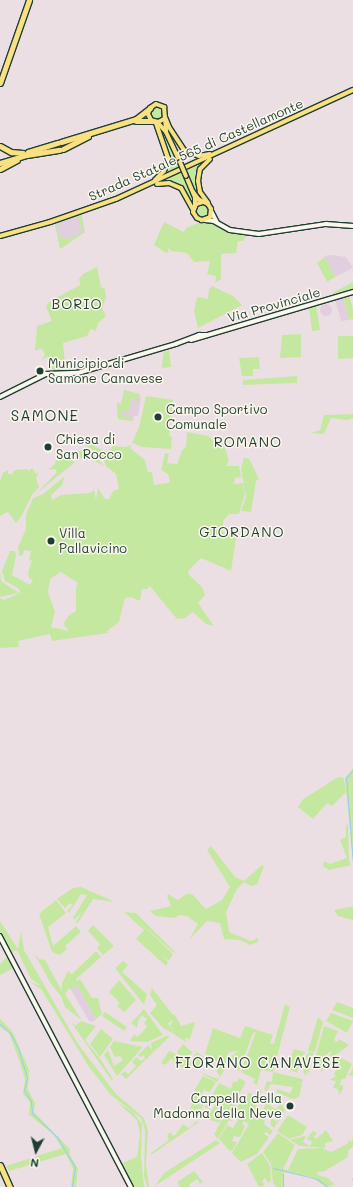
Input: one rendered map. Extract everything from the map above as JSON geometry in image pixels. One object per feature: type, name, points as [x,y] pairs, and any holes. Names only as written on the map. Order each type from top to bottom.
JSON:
[{"type":"highway","points":[[0,73],[26,0]]},
{"type":"highway","points":[[0,83],[29,0]]},
{"type":"highway","points":[[0,162],[23,153],[136,119],[150,108]]},
{"type":"highway","points":[[0,162],[31,154],[62,149],[88,136],[141,120],[155,122]]},
{"type":"highway","points":[[0,146],[11,152],[23,153]]},
{"type":"highway","points":[[0,169],[31,154]]},
{"type":"highway","points":[[0,1166],[10,1187]]},
{"type":"highway","points":[[0,1174],[6,1187]]},
{"type":"main road","name":"Strada Statale 565 di Castellamonte","points":[[0,236],[69,216],[147,186],[353,90]]},
{"type":"main road","points":[[166,132],[149,116],[150,108],[155,104],[162,105],[166,111],[166,132],[193,192],[195,206],[193,212]]},
{"type":"main road","points":[[165,118],[179,143],[187,152],[202,156],[216,154]]},
{"type":"main road","points":[[155,122],[165,118]]},
{"type":"main road","points":[[147,186],[162,174],[167,161],[155,122]]},
{"type":"main road","points":[[216,154],[205,163],[198,176],[200,192],[218,223]]},
{"type":"main road","points":[[147,186],[166,182],[178,186],[187,196],[197,218],[218,223],[230,230],[259,234],[326,224],[353,226]]},
{"type":"main road","points":[[193,192],[203,202],[208,204]]},
{"type":"main road","points":[[195,206],[203,202]]},
{"type":"main road","points":[[205,220],[212,212]]},
{"type":"main road","name":"Via Provinciale","points":[[0,397],[46,374],[78,373],[353,292]]},
{"type":"main road","points":[[0,936],[131,1187]]},
{"type":"shaded area","points":[[81,213],[85,232],[60,249],[55,222]]},
{"type":"shaded area","points":[[331,255],[346,257],[353,268],[335,277],[324,256]]},
{"type":"shaded area","points":[[343,297],[349,320],[341,321],[335,299]]},
{"type":"shaded area","points":[[326,304],[330,306],[332,310],[330,314],[326,316],[322,314],[320,310],[322,306]]},
{"type":"shaded area","points":[[124,390],[139,394],[141,398],[138,416],[134,416],[133,421],[118,419],[117,403],[121,404]]},
{"type":"shaded area","points":[[77,985],[96,1019],[93,1022],[89,1021],[71,990]]},
{"type":"green space","points":[[154,106],[160,106],[164,110],[164,116],[160,120],[154,120],[150,116],[150,110]]},
{"type":"green space","points":[[161,130],[179,168],[162,176],[169,156]]},
{"type":"green space","points":[[205,161],[199,169],[196,183],[203,200],[197,196],[185,170]]},
{"type":"green space","points":[[181,172],[193,199],[192,206],[188,195],[181,187],[162,181]]},
{"type":"green space","points":[[200,204],[206,204],[210,208],[210,214],[206,218],[200,218],[196,214],[196,208]]},
{"type":"green space","points":[[81,213],[85,232],[60,249],[55,224],[60,224],[56,226],[60,237],[68,239],[83,232],[78,217]]},
{"type":"green space","points":[[164,222],[184,232],[186,228],[198,223],[214,222],[228,231],[247,234],[243,241],[238,241],[236,253],[221,254],[221,279],[215,283],[216,276],[207,274],[210,261],[194,262],[187,253],[171,251],[167,247],[169,252],[166,253],[154,245]]},
{"type":"green space","points":[[325,257],[335,277],[327,282],[317,263]]},
{"type":"green space","points":[[97,267],[101,287],[105,289],[106,298],[102,308],[106,316],[98,323],[96,331],[91,329],[87,336],[63,343],[65,364],[75,362],[76,368],[79,370],[54,371],[48,362],[48,356],[41,361],[45,355],[42,348],[35,351],[37,326],[52,321],[46,307],[49,302],[80,285],[79,279],[83,274]]},
{"type":"green space","points":[[353,282],[353,291],[333,294],[334,292]]},
{"type":"green space","points":[[212,286],[233,296],[242,305],[198,328],[194,311],[197,297],[208,299],[209,289]]},
{"type":"green space","points":[[349,295],[353,309],[353,319],[349,320],[343,297]]},
{"type":"green space","points":[[316,305],[320,330],[312,331],[309,307]]},
{"type":"green space","points":[[301,334],[301,357],[280,358],[282,335]]},
{"type":"green space","points":[[338,336],[353,336],[353,358],[338,359]]},
{"type":"green space","points":[[169,350],[171,367],[162,368],[163,353]]},
{"type":"green space","points":[[259,357],[260,369],[253,369],[253,376],[242,376],[239,358]]},
{"type":"green space","points":[[297,376],[297,383],[243,385],[243,380]]},
{"type":"green space","points":[[124,390],[139,394],[137,406],[136,399],[131,398],[129,412],[122,411],[121,416],[131,417],[133,421],[118,419],[117,403],[121,404]]},
{"type":"green space","points":[[146,396],[173,400],[169,436],[172,437],[171,449],[142,447],[132,443],[139,427]]},
{"type":"green space","points":[[353,414],[353,418],[347,420],[331,418],[324,434],[311,433],[320,430],[324,415]]},
{"type":"green space","points":[[187,432],[208,436],[219,445],[223,443],[229,460],[226,466],[239,466],[241,477],[235,478],[234,484],[243,483],[245,493],[239,514],[229,514],[223,521],[223,532],[236,538],[231,571],[201,558],[189,570],[188,574],[202,587],[205,595],[198,603],[214,626],[206,624],[193,612],[185,618],[177,619],[149,585],[148,589],[142,589],[140,601],[131,597],[125,598],[119,622],[107,631],[108,633],[52,641],[50,634],[18,641],[19,647],[0,648],[0,598],[4,600],[20,593],[19,589],[5,581],[2,571],[10,551],[15,551],[16,556],[12,575],[30,585],[33,580],[29,578],[28,573],[32,560],[29,561],[31,551],[24,550],[23,555],[19,556],[18,547],[26,529],[26,515],[33,498],[43,494],[65,476],[62,485],[51,495],[52,500],[61,495],[90,493],[94,490],[96,500],[98,488],[105,499],[109,499],[113,491],[119,489],[116,474],[106,466],[101,454],[88,448],[83,442],[94,442],[95,447],[110,452],[108,449],[111,449],[112,446],[125,447],[132,445],[130,448],[145,460],[148,472],[152,472],[154,485],[170,482],[168,474],[161,470],[165,453],[169,454],[167,463],[177,464],[182,450],[186,447]],"holes":[[[61,572],[78,583],[76,588],[76,611],[69,615],[63,624],[69,631],[51,627],[55,612],[48,592],[50,579]]]},
{"type":"green space","points":[[85,446],[88,454],[92,453],[104,466],[89,458],[81,458],[77,461],[73,458],[74,463],[36,494],[57,472],[55,469],[47,470],[54,465],[58,457],[67,451],[84,451]]},
{"type":"green space","points":[[244,457],[250,460],[259,479],[256,481],[251,512],[241,511],[246,496],[241,469]]},
{"type":"green space","points":[[32,468],[36,474],[39,472],[36,479],[39,487],[32,495],[21,517],[16,523],[8,512],[0,516],[0,481],[3,473],[8,470],[8,474],[12,474],[15,470],[27,469],[29,471]]},
{"type":"green space","points":[[0,570],[1,581],[19,593],[0,597]]},
{"type":"green space","points":[[353,768],[353,863],[345,778]]},
{"type":"green space","points":[[338,777],[344,778],[346,792],[332,806],[327,803],[313,819],[298,807],[302,800]]},
{"type":"green space","points":[[348,824],[349,861],[351,865],[329,870],[323,866],[324,861],[330,864],[347,858],[340,840],[346,837],[346,826]]},
{"type":"green space","points":[[211,846],[235,877],[244,881],[262,865],[264,867],[257,884],[251,886],[244,882],[237,889],[226,912],[229,932],[251,941],[258,938],[258,942],[250,945],[240,940],[224,939],[220,923],[207,921],[189,940],[198,924],[187,916],[179,915],[175,918],[156,916],[150,911],[171,906],[167,896],[168,894],[178,900],[186,894],[192,894],[206,909],[222,900],[230,887],[207,850]]},
{"type":"green space","points":[[81,887],[115,902],[93,899],[77,924],[76,921],[83,911],[74,920],[73,918],[87,895],[81,894],[69,913],[67,911],[73,905],[70,903],[65,908],[57,899],[73,888]]},
{"type":"green space","points":[[56,900],[66,913],[48,927],[53,946],[76,926],[81,932],[65,946],[67,949],[60,955],[52,952],[39,914]]},
{"type":"green space","points":[[353,907],[353,920],[338,916],[334,910]]},
{"type":"green space","points":[[124,912],[136,913],[175,952],[174,953],[138,921],[173,954],[169,961],[162,956],[168,962],[166,966],[136,939],[144,930]]},
{"type":"green space","points":[[0,921],[18,949],[21,931],[24,950],[78,1044],[116,1094],[144,1118],[148,1131],[146,1164],[149,1187],[147,1187],[144,1176],[145,1131],[141,1118],[111,1095],[89,1067],[41,989],[30,982],[41,986],[31,979],[17,950],[13,952],[0,934]]},
{"type":"green space","points":[[93,925],[114,946],[103,955],[97,948],[100,944],[88,931]]},
{"type":"green space","points":[[96,951],[101,957],[76,979],[77,981],[80,979],[92,998],[98,998],[102,1014],[96,1019],[77,985],[71,990],[69,988],[65,994],[80,1019],[65,1007],[61,996],[51,984],[34,953],[39,959],[45,960],[62,991],[62,983],[68,971],[72,974]]},
{"type":"green space","points":[[10,954],[16,967],[0,975],[0,964]]},
{"type":"green space","points":[[123,961],[128,965],[122,972],[147,994],[144,1005],[115,968]]},
{"type":"green space","points":[[119,980],[136,1000],[124,1012],[117,1006],[120,1003],[109,992]]},
{"type":"green space","points":[[152,988],[173,1015],[175,1015],[181,1026],[195,1022],[190,1039],[185,1038],[186,1042],[175,1035],[170,1026],[173,1020],[168,1023],[174,1034],[163,1028],[150,1013],[157,1005],[150,995]]},
{"type":"green space","points":[[337,1002],[353,1008],[353,1018],[332,1010]]},
{"type":"green space","points":[[285,1004],[290,1007],[273,1072],[261,1070],[257,1085],[253,1083],[255,1079],[241,1072],[256,1032],[253,1033],[239,1071],[233,1068],[235,1064],[229,1063],[234,1060],[231,1057],[238,1051],[229,1052],[226,1063],[223,1062],[222,1064],[205,1054],[213,1028],[240,1038],[245,1026],[273,1035],[270,1043],[274,1044]]},
{"type":"green space","points":[[144,1009],[163,1035],[147,1042],[130,1041],[134,1034],[137,1037],[147,1027],[144,1023],[147,1019],[142,1015],[138,1021],[137,1028],[131,1023]]},
{"type":"green space","points":[[105,1012],[127,1027],[124,1031],[102,1016]]},
{"type":"green space","points":[[331,1013],[353,1021],[347,1033],[326,1021]]},
{"type":"green space","points":[[318,1017],[323,1022],[315,1052],[308,1051]]},
{"type":"green space","points":[[0,1019],[13,1032],[29,1070],[28,1089],[35,1103],[34,1112],[70,1149],[70,1155],[78,1169],[76,1187],[71,1187],[73,1169],[66,1154],[9,1171],[6,1166],[62,1148],[53,1134],[29,1115],[30,1102],[23,1094],[25,1080],[19,1060],[9,1033],[0,1027]]},
{"type":"green space","points":[[81,1021],[96,1026],[85,1040],[101,1060],[113,1079],[112,1081],[73,1025],[73,1022],[75,1026]]},
{"type":"green space","points":[[324,1026],[338,1031],[334,1040],[337,1042],[339,1039],[349,1045],[332,1058],[330,1055],[332,1051],[328,1053],[326,1056],[331,1059],[326,1063],[322,1071],[313,1066]]},
{"type":"green space","points":[[101,1029],[113,1039],[100,1057],[90,1044]]},
{"type":"green space","points":[[166,1036],[170,1036],[126,1079],[121,1074],[125,1071],[128,1074],[136,1066],[132,1062],[137,1057],[140,1061],[145,1059],[144,1055],[140,1057],[138,1055],[148,1045],[152,1050],[151,1043]]},
{"type":"green space","points":[[114,1041],[143,1047],[117,1076],[104,1055],[108,1050],[114,1066],[123,1060],[120,1056],[115,1057],[110,1047]]},
{"type":"green space","points":[[183,1044],[193,1053],[187,1056],[185,1069],[173,1063],[175,1061],[171,1059],[165,1065],[161,1063],[169,1051],[180,1056],[177,1052]]},
{"type":"green space","points":[[294,1049],[305,1052],[302,1058],[300,1056],[302,1063],[309,1052],[314,1053],[310,1060],[309,1074],[307,1071],[306,1076],[303,1072],[305,1069],[298,1067],[297,1073],[291,1070],[289,1073],[291,1063],[289,1062]]},
{"type":"green space","points":[[196,1052],[204,1057],[199,1066],[189,1065]]},
{"type":"green space","points":[[340,1057],[352,1064],[347,1074],[349,1075],[353,1068],[353,1076],[346,1075],[346,1078],[341,1080],[340,1085],[343,1085],[343,1089],[339,1095],[338,1089],[333,1088],[336,1081],[329,1080],[336,1076],[334,1074],[337,1068],[328,1064]]},
{"type":"green space","points":[[219,1066],[225,1069],[217,1082],[199,1072],[218,1079],[220,1076],[216,1071]]},
{"type":"green space","points":[[273,1072],[303,1079],[302,1083],[296,1082],[302,1084],[299,1097],[292,1099],[276,1092],[277,1089],[290,1093],[293,1087],[271,1084],[267,1091],[264,1089],[267,1081],[272,1082]]},
{"type":"green space","points":[[203,1076],[216,1082],[210,1092],[205,1091],[205,1086],[202,1095],[209,1097],[204,1101],[197,1097],[200,1105],[204,1104],[196,1116],[189,1115],[195,1089]]},
{"type":"green space","points":[[239,1078],[246,1082],[233,1104],[238,1106],[243,1096],[246,1098],[249,1092],[254,1096],[258,1089],[262,1091],[252,1103],[257,1106],[252,1115],[256,1118],[262,1112],[266,1104],[263,1102],[268,1094],[275,1098],[270,1106],[276,1109],[281,1103],[285,1110],[280,1118],[271,1111],[267,1115],[277,1122],[278,1118],[280,1119],[274,1128],[270,1124],[271,1120],[266,1116],[264,1124],[273,1131],[270,1135],[266,1132],[264,1134],[269,1137],[257,1154],[241,1162],[232,1153],[249,1124],[244,1121],[242,1124],[245,1126],[242,1133],[240,1137],[234,1136],[232,1141],[237,1142],[233,1150],[230,1151],[219,1139],[227,1125],[233,1128],[238,1120],[234,1118],[232,1121],[229,1120],[218,1139],[214,1134],[224,1116],[224,1109],[219,1106],[216,1112],[222,1116],[218,1118],[221,1119],[219,1123],[208,1119],[209,1114],[206,1112],[200,1120],[198,1118],[203,1110],[210,1113],[215,1105],[212,1103],[209,1108],[211,1110],[205,1107],[219,1083],[231,1089],[233,1081],[237,1082]]},
{"type":"green space","points":[[117,1102],[133,1112],[142,1124],[141,1157],[144,1187],[132,1187],[120,1164],[137,1157],[140,1134],[137,1120]]},
{"type":"green space","points":[[288,1115],[307,1127],[302,1135],[289,1139],[277,1131]]},
{"type":"green space","points":[[197,1121],[199,1122],[151,1155],[151,1153],[169,1140],[167,1135],[171,1132],[173,1136],[183,1124],[189,1128]]},
{"type":"green space","points":[[326,1130],[333,1141],[325,1143],[325,1148],[300,1146],[290,1140],[306,1136],[303,1142],[310,1146],[312,1142],[307,1139],[313,1131],[317,1133],[314,1137],[316,1139]]},
{"type":"green space","points":[[278,1133],[295,1145],[283,1169],[288,1170],[298,1149],[322,1148],[331,1152],[347,1144],[349,1140],[351,1142],[353,1138],[353,1146],[348,1151],[348,1157],[325,1171],[317,1172],[318,1175],[328,1178],[335,1185],[326,1187],[311,1177],[283,1172],[283,1187],[276,1187],[273,1183],[271,1164],[263,1152]]},
{"type":"green space","points":[[216,1140],[220,1143],[155,1186],[164,1173]]},
{"type":"green space","points":[[262,1153],[270,1165],[271,1181],[268,1183],[265,1178],[262,1181],[265,1185],[259,1187],[247,1164]]},
{"type":"green space","points":[[194,1171],[203,1182],[200,1184],[197,1179],[189,1185],[190,1187],[180,1187],[177,1182]]},
{"type":"waterway","points":[[353,770],[346,778],[353,864]]},
{"type":"waterway","points":[[0,1024],[10,1033],[18,1048],[27,1078],[24,1090],[31,1101],[32,1113],[57,1137],[75,1167],[72,1187]]},
{"type":"waterway","points":[[273,1168],[317,1179],[328,1187]]},
{"type":"waterway","points":[[283,1173],[283,1187]]},
{"type":"place","name":"Municipio di Samone Canavese","points":[[40,371]]},
{"type":"place","name":"Campo Sportivo Comunale","points":[[158,417]]},
{"type":"place","name":"Chiesa di San Rocco","points":[[48,447]]},
{"type":"place","name":"Villa Pallavicino","points":[[51,541]]},
{"type":"place","name":"Cappella della Madonna della Neve","points":[[290,1106]]},
{"type":"district","name":"BORIO","points":[[77,304]]},
{"type":"district","name":"SAMONE","points":[[45,416]]},
{"type":"district","name":"ROMANO","points":[[248,442]]},
{"type":"district","name":"GIORDANO","points":[[242,532]]},
{"type":"district","name":"FIORANO CANAVESE","points":[[258,1063]]}]
